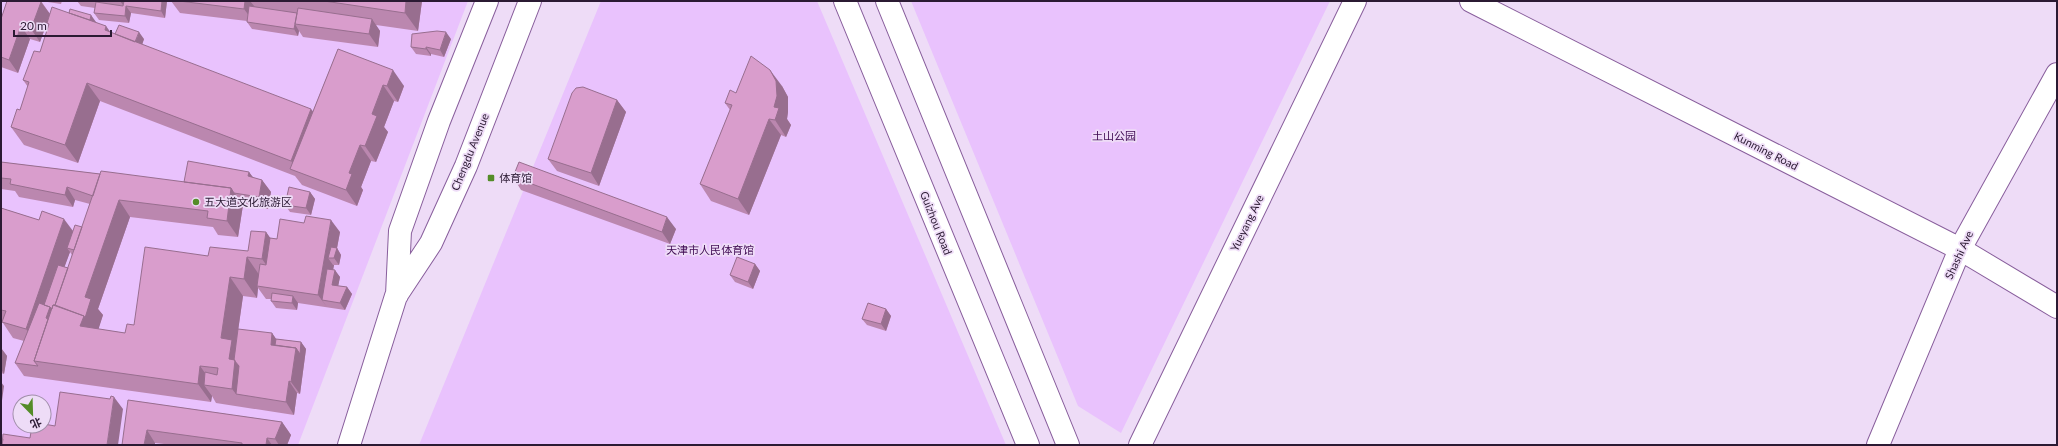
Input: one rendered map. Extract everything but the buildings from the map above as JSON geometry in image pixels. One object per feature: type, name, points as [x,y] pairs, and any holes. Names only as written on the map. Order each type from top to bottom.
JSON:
[{"type":"street","name":"Chengdu Avenue","points":[[349,445],[396,296],[400,231],[439,121],[487,1]]},
{"type":"street","name":"Chengdu Avenue","points":[[396,296],[431,243],[466,166],[530,1]]},
{"type":"street","name":"Guizhou Road","points":[[845,1],[1028,445]]},
{"type":"street","points":[[887,1],[1068,445]]},
{"type":"street","name":"Yueyang Ave","points":[[1140,445],[1355,1]]},
{"type":"street","name":"Kunming Road","points":[[1471,1],[1960,249],[2057,307]]},
{"type":"street","name":"Shashi Ave","points":[[1878,445],[1960,249],[2057,74]]},
{"type":"green space","name":"五大道文化旅游区","points":[[1,1],[468,1],[298,445],[1,445]]},
{"type":"green space","name":"天津市人民体育馆","points":[[601,1],[817,1],[1006,445],[419,445]]},
{"type":"green space","name":"土山公园","points":[[911,1],[1330,1],[1121,433],[1078,406]]},
{"type":"place","name":"体育馆","points":[[491,178]]},
{"type":"place","name":"五大道文化旅游区","points":[[196,202]]}]
